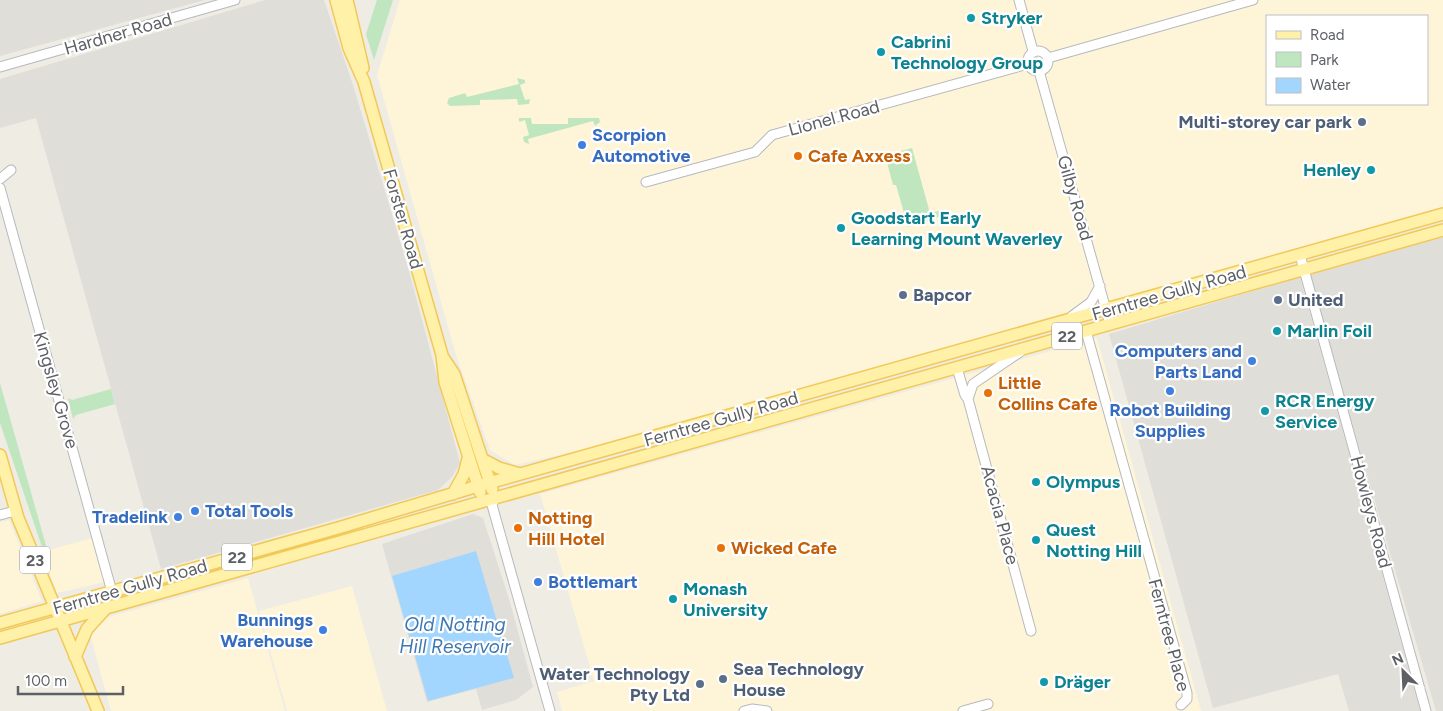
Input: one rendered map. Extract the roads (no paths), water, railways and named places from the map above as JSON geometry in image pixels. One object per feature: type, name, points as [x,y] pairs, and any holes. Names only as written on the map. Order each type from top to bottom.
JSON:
[{"type":"main road","name":"Forster Road","points":[[336,0],[349,48],[364,82],[442,355],[445,382],[468,458],[478,486],[490,501]]},
{"type":"main road","name":"Forster Road","points":[[347,0],[364,70],[364,82]]},
{"type":"main road","name":"Ferntree Gully Road","points":[[0,623],[361,521],[491,482],[1051,326],[1443,214]]},
{"type":"main road","name":"Ferntree Gully Road","points":[[0,638],[1443,230]]},
{"type":"main road","name":"Forster Road","points":[[442,355],[454,374],[491,482],[490,501]]},
{"type":"main road","points":[[737,414],[742,428]]},
{"type":"main road","name":"23","points":[[0,455],[16,511],[54,608],[98,711]]},
{"type":"main road","points":[[453,494],[464,474],[468,458]]},
{"type":"main road","points":[[482,459],[500,468],[523,474]]},
{"type":"main road","points":[[361,521],[365,534]]},
{"type":"main road","points":[[178,573],[182,586]]},
{"type":"main road","points":[[76,657],[87,629],[106,608]]},
{"type":"street","name":"Hardner Road","points":[[0,65],[233,0]]},
{"type":"street","points":[[1019,0],[1034,52]]},
{"type":"street","points":[[1048,58],[1253,0]]},
{"type":"street","points":[[1041,51],[1048,58],[1046,68],[1039,71],[1032,70],[1028,64],[1028,57],[1034,52],[1041,51]]},
{"type":"street","name":"Lionel Road","points":[[646,182],[756,152],[772,135],[1028,64]]},
{"type":"street","name":"Gilby Road","points":[[1039,71],[1110,324]]},
{"type":"street","points":[[0,179],[12,170]]},
{"type":"street","name":"Kingsley Grove","points":[[0,188],[112,592]]},
{"type":"street","name":"Howleys Road","points":[[1300,255],[1426,711]]},
{"type":"street","points":[[1051,326],[1078,313],[1091,302],[1100,286]]},
{"type":"street","name":"Ferntree Place","points":[[1086,331],[1187,693],[1186,699],[1181,705]]},
{"type":"street","points":[[968,398],[973,384],[1027,348]]},
{"type":"street","name":"Acacia Place","points":[[956,368],[965,395],[968,398],[1031,631]]},
{"type":"street","points":[[490,501],[550,711]]},
{"type":"street","points":[[0,515],[16,511]]},
{"type":"street","points":[[962,711],[988,704]]},
{"type":"street","points":[[744,711],[752,709],[767,711]]},
{"type":"water","name":"Old Notting Hill Reservoir","points":[[476,551],[514,678],[428,701],[392,576]]},
{"type":"place","name":"Stryker","points":[[971,18]]},
{"type":"place","name":"Cabrini Technology Group","points":[[881,52]]},
{"type":"place","name":"Multi-storey car park","points":[[1362,122]]},
{"type":"place","name":"Scorpion Automotive","points":[[582,145]]},
{"type":"place","name":"Cafe Axxess","points":[[798,156]]},
{"type":"place","name":"Henley","points":[[1371,170]]},
{"type":"place","name":"Goodstart Early Learning Mount Waverley","points":[[841,228]]},
{"type":"place","name":"Bapcor","points":[[903,295]]},
{"type":"place","name":"United","points":[[1278,300]]},
{"type":"place","name":"Marlin Foil","points":[[1277,331]]},
{"type":"place","name":"Computers and Parts Land","points":[[1252,361]]},
{"type":"place","name":"Robot Building Supplies","points":[[1170,391]]},
{"type":"place","name":"Little Collins Cafe","points":[[988,393]]},
{"type":"place","name":"RCR Energy Service","points":[[1265,411]]},
{"type":"place","name":"Olympus","points":[[1036,482]]},
{"type":"place","name":"Total Tools","points":[[195,511]]},
{"type":"place","name":"Tradelink","points":[[178,517]]},
{"type":"place","name":"Notting Hill Hotel","points":[[518,528]]},
{"type":"place","name":"Quest Notting Hill","points":[[1036,540]]},
{"type":"place","name":"Wicked Cafe","points":[[721,548]]},
{"type":"place","name":"Bottlemart","points":[[538,582]]},
{"type":"place","name":"Monash University","points":[[673,599]]},
{"type":"place","name":"Bunnings Warehouse","points":[[323,630]]},
{"type":"place","name":"Sea Technology House","points":[[723,679]]},
{"type":"place","name":"Dräger","points":[[1044,682]]},
{"type":"place","name":"Water Technology Pty Ltd","points":[[700,684]]}]
